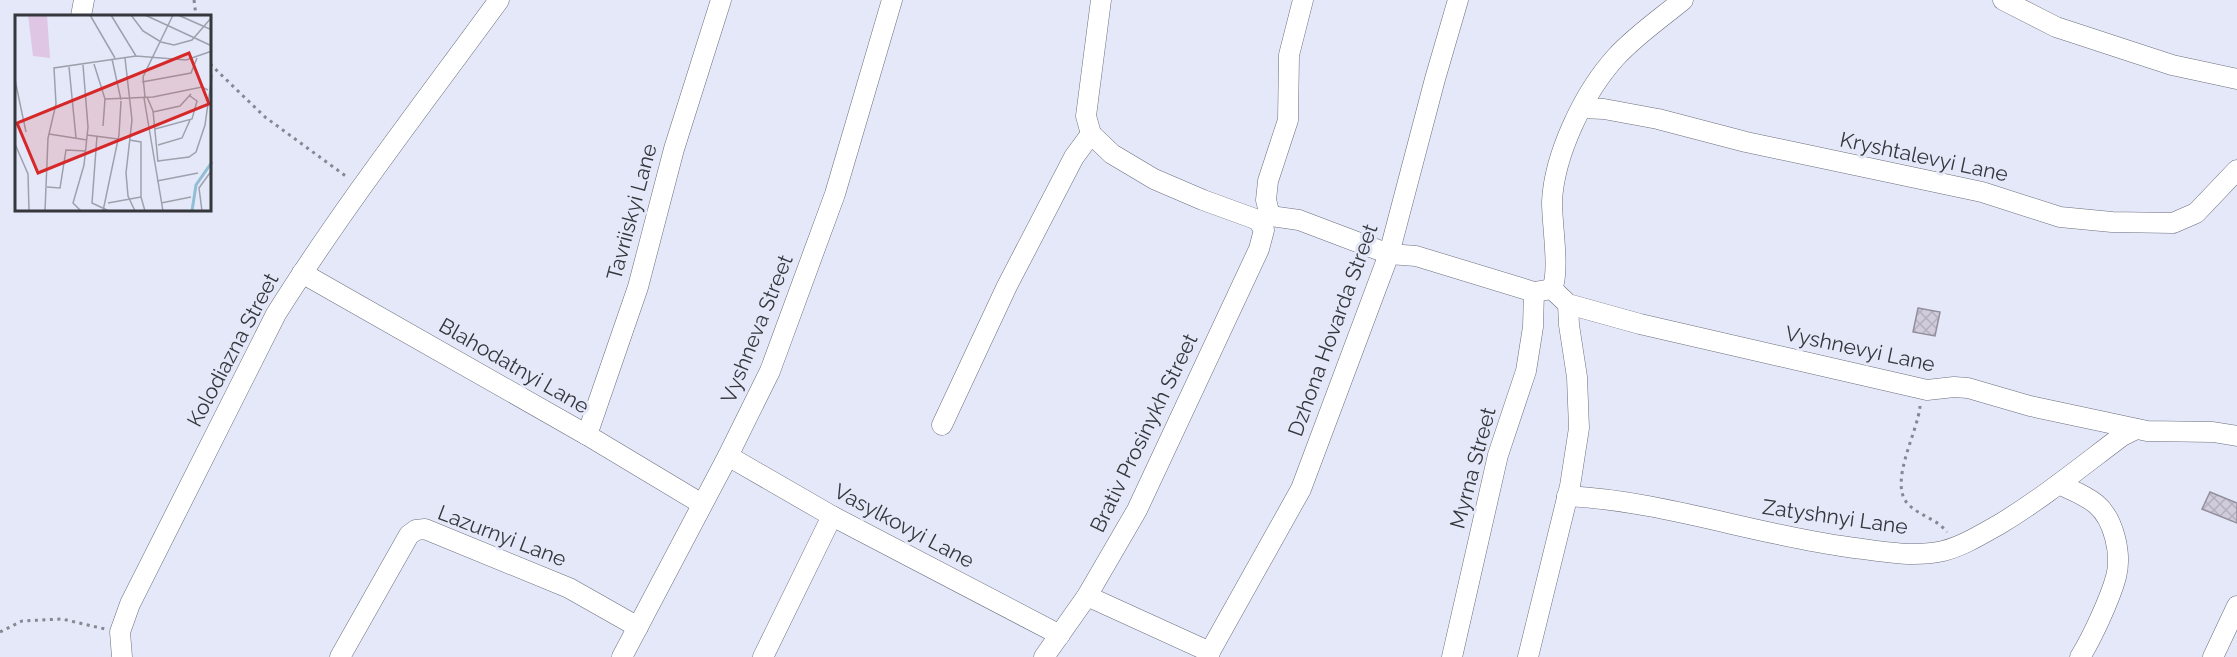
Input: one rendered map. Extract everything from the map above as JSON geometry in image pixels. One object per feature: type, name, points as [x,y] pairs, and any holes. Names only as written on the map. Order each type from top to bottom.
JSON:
[{"type":"street","points":[[81,15],[84,0]]},
{"type":"street","name":"Kolodiazna Street","points":[[122,657],[120,632],[130,604],[265,334],[302,273],[498,0]]},
{"type":"street","name":"Tavriiskyi Lane","points":[[587,435],[638,287],[674,149],[721,0]]},
{"type":"street","name":"Vyshneva Street","points":[[622,657],[770,371],[835,194],[892,0]]},
{"type":"street","points":[[1101,0],[1086,116],[1091,134],[1113,154],[1154,179],[1203,200],[1264,218],[1299,220],[1389,254],[1416,256],[1543,290]]},
{"type":"street","name":"Brativ Prosinykh Street","points":[[1044,657],[1087,596],[1137,510],[1259,249],[1264,230],[1268,181],[1288,120],[1289,55],[1303,0]]},
{"type":"street","name":"Dzhona Hovarda Street","points":[[1208,655],[1301,489],[1389,254],[1458,0]]},
{"type":"street","name":"Myrna Street","points":[[1452,657],[1498,455],[1526,371],[1533,327],[1543,290],[1556,279],[1552,199],[1565,143],[1597,82],[1617,56],[1683,0]]},
{"type":"street","points":[[2003,0],[2056,27],[2172,65],[2237,79]]},
{"type":"street","name":"Kryshtalevyi Lane","points":[[1582,108],[1604,109],[1658,119],[1776,149],[1982,192],[2060,217],[2112,222],[2173,224],[2196,213],[2237,170]]},
{"type":"street","points":[[942,425],[1007,286],[1074,157],[1091,134]]},
{"type":"street","name":"Blahodatnyi Lane","points":[[302,273],[587,435],[702,504]]},
{"type":"street","name":"Vyshnevyi Lane","points":[[1543,290],[1568,304],[1720,343],[1928,390],[1968,388],[2030,406],[2136,429],[2213,432],[2237,436]]},
{"type":"street","points":[[1528,657],[1567,496],[1579,428],[1577,377],[1568,304]]},
{"type":"street","name":"Zatyshnyi Lane","points":[[1567,496],[1619,500],[1664,508],[1787,538],[1888,553],[1943,551],[1986,532],[2059,484],[2122,436],[2136,429]]},
{"type":"street","name":"Vasylkovyi Lane","points":[[728,456],[832,516],[1060,635]]},
{"type":"street","points":[[2059,484],[2097,504],[2109,520],[2118,550],[2116,576],[2089,643],[2080,657]]},
{"type":"street","points":[[763,657],[832,516]]},
{"type":"street","name":"Lazurnyi Lane","points":[[340,657],[408,535],[416,530],[425,529],[569,588],[638,627]]},
{"type":"street","points":[[1087,596],[1208,655]]},
{"type":"street","points":[[2213,657],[2237,606]]},
{"type":"path","points":[[194,0],[196,15]]},
{"type":"path","points":[[212,66],[265,117],[362,188]]},
{"type":"path","points":[[1914,387],[1920,399],[1919,411],[1901,480],[1901,496],[1910,507],[1933,519],[1946,530],[1954,546]]},
{"type":"path","points":[[0,632],[22,621],[62,618],[120,632]]},
{"type":"building","points":[[1918,308],[1940,312],[1935,336],[1913,332]]},
{"type":"building","points":[[2210,492],[2237,503],[2237,523],[2202,509]]}]
